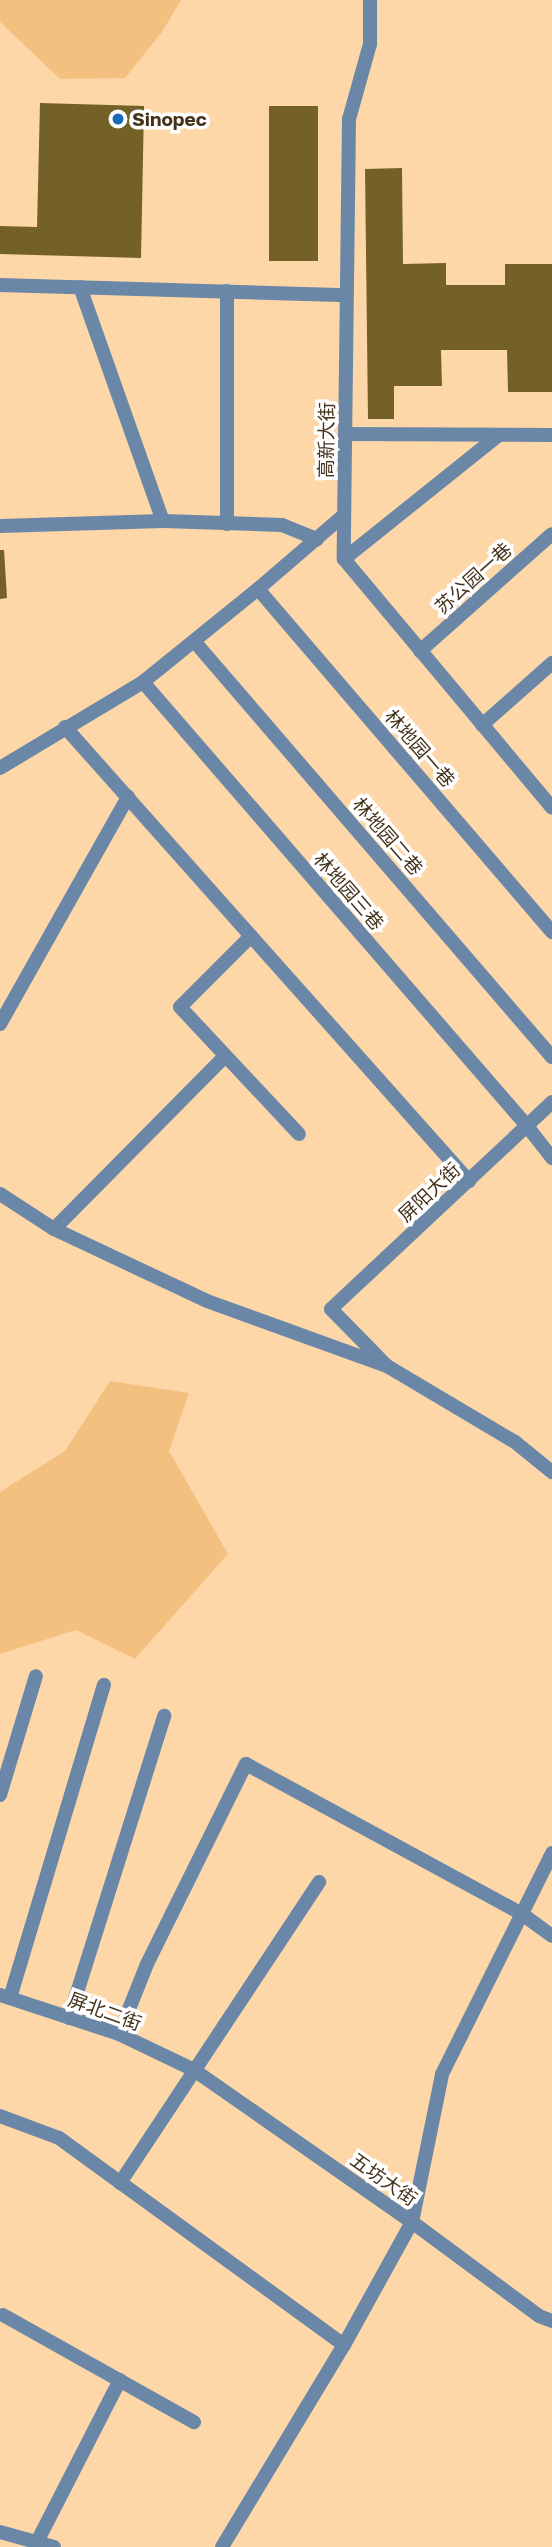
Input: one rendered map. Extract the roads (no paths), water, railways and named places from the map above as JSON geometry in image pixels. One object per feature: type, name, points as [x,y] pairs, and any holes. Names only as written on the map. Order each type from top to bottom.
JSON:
[{"type":"street","name":"高新大街","points":[[344,559],[349,119],[370,44],[370,0]]},
{"type":"street","points":[[0,285],[347,295]]},
{"type":"street","points":[[80,287],[163,521]]},
{"type":"street","points":[[227,292],[227,524]]},
{"type":"street","points":[[345,434],[552,435]]},
{"type":"street","points":[[499,435],[344,559],[482,725],[550,801]]},
{"type":"street","points":[[0,768],[142,682],[258,589],[344,514]]},
{"type":"street","points":[[0,527],[163,521],[282,526],[317,539]]},
{"type":"street","name":"苏公园一巷","points":[[421,651],[552,534]]},
{"type":"street","name":"林地园一巷","points":[[258,589],[552,932]]},
{"type":"street","name":"林地园二巷","points":[[194,640],[552,1057]]},
{"type":"street","points":[[482,725],[552,663]]},
{"type":"street","name":"林地园三巷","points":[[142,682],[552,1158]]},
{"type":"street","points":[[65,727],[469,1181]]},
{"type":"street","points":[[0,1024],[128,797]]},
{"type":"street","points":[[251,936],[180,1007],[299,1134]]},
{"type":"street","points":[[54,1229],[225,1056]]},
{"type":"street","name":"屏阳大街","points":[[387,1366],[331,1309],[552,1102]]},
{"type":"street","points":[[0,1194],[54,1229],[207,1301],[387,1366],[515,1442],[552,1472]]},
{"type":"street","points":[[0,1795],[36,1676]]},
{"type":"street","points":[[5,1997],[104,1685]]},
{"type":"street","points":[[69,2018],[164,1716]]},
{"type":"street","points":[[119,2034],[147,1964],[246,1764],[522,1914],[552,1936]]},
{"type":"street","points":[[222,2547],[344,2345],[412,2222],[442,2074],[552,1853]]},
{"type":"street","points":[[120,2183],[319,1882]]},
{"type":"street","name":"屏北二街","points":[[5,1997],[119,2034],[194,2070]]},
{"type":"street","name":"五坊大街","points":[[194,2070],[412,2222],[539,2316],[552,2321]]},
{"type":"street","points":[[0,2116],[59,2138],[344,2345]]},
{"type":"street","points":[[3,2315],[194,2422]]},
{"type":"street","points":[[37,2542],[120,2380]]},
{"type":"street","points":[[0,2532],[54,2547]]},
{"type":"place","name":"Sinopec","points":[[118,119]]}]
